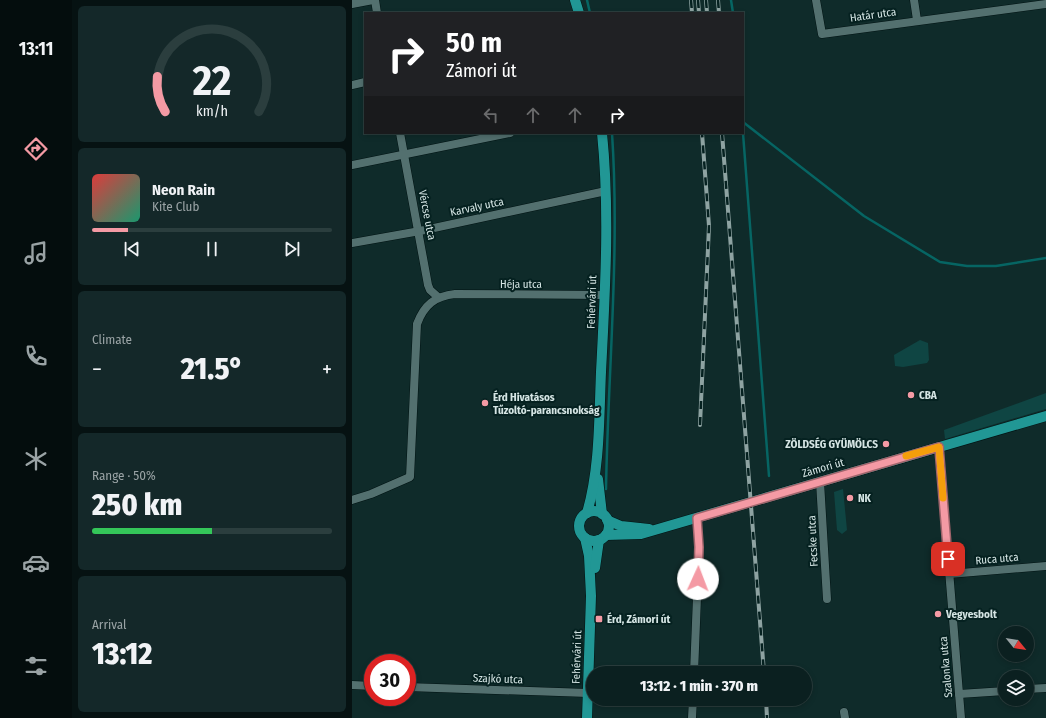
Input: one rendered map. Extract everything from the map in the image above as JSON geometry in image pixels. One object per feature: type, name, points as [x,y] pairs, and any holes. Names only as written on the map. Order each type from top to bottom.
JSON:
[{"type":"main road","points":[[575,0],[579,12]]},
{"type":"main road","name":"Fehérvári út","points":[[587,513],[596,471],[605,295],[606,191],[602,134]]},
{"type":"main road","name":"Zámori út","points":[[602,538],[641,534],[1046,416]]},
{"type":"main road","name":"Fehérvári út","points":[[596,471],[605,517]]},
{"type":"main road","points":[[594,512],[605,517],[608,528],[602,538],[592,541],[585,538],[579,530],[580,520],[587,513],[594,512]]},
{"type":"main road","name":"Zámori út","points":[[605,517],[621,526],[653,530]]},
{"type":"main road","name":"Fehérvári út","points":[[585,538],[589,556],[591,596],[589,666]]},
{"type":"main road","name":"Fehérvári út","points":[[591,596],[596,555],[602,538]]},
{"type":"main road","name":"Fehérvári út","points":[[588,706],[588,718]]},
{"type":"street","points":[[352,4],[374,0],[377,12]]},
{"type":"street","name":"Határ utca","points":[[816,0],[822,34],[1016,4],[1046,4]]},
{"type":"street","points":[[914,0],[917,20]]},
{"type":"street","points":[[352,85],[364,82]]},
{"type":"street","name":"Vércse utca","points":[[400,134],[420,231],[428,285],[430,290],[438,298]]},
{"type":"street","points":[[352,165],[505,134]]},
{"type":"street","name":"Karvaly utca","points":[[352,243],[420,231],[606,191]]},
{"type":"street","name":"Héja utca","points":[[438,298],[455,294],[605,295]]},
{"type":"street","points":[[352,500],[371,494],[410,477],[417,324],[424,308],[438,298]]},
{"type":"street","name":"Szalonka utca","points":[[939,447],[961,718]]},
{"type":"street","name":"Fecske utca","points":[[820,482],[827,599]]},
{"type":"street","points":[[694,666],[699,547],[697,518]]},
{"type":"street","name":"Ruca utca","points":[[949,574],[1046,566]]},
{"type":"street","points":[[352,685],[364,686]]},
{"type":"street","name":"Szajkó utca","points":[[416,687],[586,693]]},
{"type":"street","points":[[1034,689],[1046,688]]},
{"type":"street","points":[[959,694],[998,691]]},
{"type":"street","points":[[692,718],[693,706]]},
{"type":"shaded area","points":[[920,340],[928,343],[929,360],[927,363],[903,367],[895,366],[894,355]]},
{"type":"shaded area","points":[[1046,393],[1046,409],[945,439],[944,430]]},
{"type":"shaded area","points":[[843,489],[847,530],[842,534],[837,530],[834,492]]},
{"type":"waterway","points":[[587,0],[590,12]]},
{"type":"waterway","points":[[731,0],[733,12]]},
{"type":"waterway","points":[[744,123],[864,216],[940,262],[967,266],[996,266],[1046,258]]},
{"type":"waterway","points":[[606,489],[615,222],[612,134]]},
{"type":"waterway","points":[[743,134],[769,476]]},
{"type":"railway","points":[[691,0],[692,12]]},
{"type":"railway","points":[[698,0],[699,12]]},
{"type":"railway","points":[[706,0],[707,12]]},
{"type":"railway","points":[[718,0],[719,12]]},
{"type":"railway","points":[[700,425],[709,226],[702,134]]},
{"type":"railway","points":[[722,134],[763,666]]},
{"type":"railway","points":[[766,706],[767,718]]},
{"type":"slow traffic","points":[[906,456],[939,447],[943,498]]},
{"type":"place","name":"CBA","points":[[911,395]]},
{"type":"place","name":"Érd Hivatásos Tűzoltó-parancsnokság","points":[[485,403]]},
{"type":"place","name":"ZÖLDSÉG GYÜMÖLCS","points":[[886,444]]},
{"type":"place","name":"NK","points":[[850,498]]},
{"type":"place","name":"Vegyesbolt","points":[[938,614]]},
{"type":"place","name":"Érd, Zámori út","points":[[599,619]]},
{"type":"route","points":[[698,579],[699,547],[697,518],[939,447],[948,559]]}]
